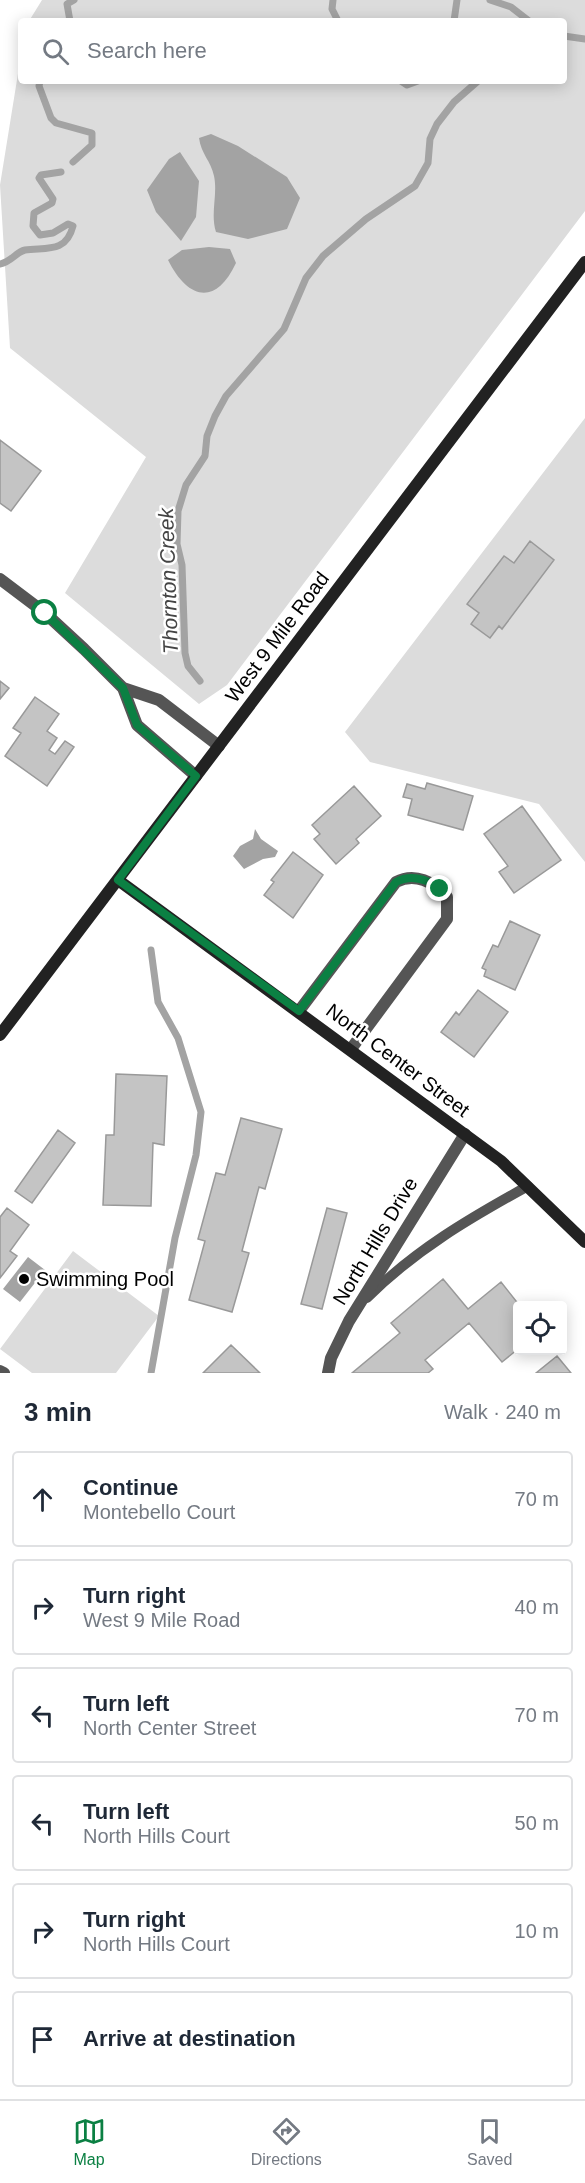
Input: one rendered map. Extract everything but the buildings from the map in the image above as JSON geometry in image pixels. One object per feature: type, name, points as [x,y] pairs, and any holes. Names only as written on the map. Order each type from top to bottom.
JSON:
[{"type":"street","name":"West 9 Mile Road","points":[[0,1035],[585,262]]},
{"type":"street","points":[[0,579],[45,613],[123,688],[137,725],[196,776]]},
{"type":"street","points":[[123,688],[159,700],[219,746]]},
{"type":"street","points":[[299,1011],[396,882],[415,878],[434,884],[447,897],[447,919],[351,1049]]},
{"type":"street","name":"North Center Street","points":[[118,880],[465,1134],[528,1185],[585,1242]]},
{"type":"street","name":"North Hills Drive","points":[[328,1373],[339,1340],[358,1306],[465,1134]]},
{"type":"lane","points":[[358,1306],[384,1281],[441,1236],[528,1185]]},
{"type":"shaded area","points":[[42,0],[585,0],[585,211],[227,685],[199,704],[65,593],[146,457],[10,348],[0,185],[18,74],[18,84],[567,84],[567,18],[31,18]]},
{"type":"shaded area","points":[[211,134],[238,146],[287,177],[300,198],[287,229],[248,239],[216,232],[214,176],[199,138]]},
{"type":"shaded area","points":[[180,152],[199,181],[196,217],[181,241],[156,212],[147,190],[169,159]]},
{"type":"shaded area","points":[[209,247],[230,249],[236,263],[220,286],[202,293],[184,283],[168,260],[182,250]]},
{"type":"shaded area","points":[[585,418],[585,862],[539,804],[370,762],[345,732]]},
{"type":"shaded area","points":[[255,829],[261,839],[278,851],[275,857],[263,859],[244,869],[233,856],[240,846],[253,839]]},
{"type":"shaded area","points":[[73,1251],[159,1316],[116,1373],[32,1373],[0,1349]]},
{"type":"shaded area","name":"Swimming Pool","points":[[28,1257],[45,1270],[20,1302],[3,1289]]},
{"type":"waterway","points":[[69,18],[67,4],[74,0]]},
{"type":"waterway","points":[[333,0],[332,9],[336,18]]},
{"type":"waterway","points":[[454,18],[457,0]]},
{"type":"waterway","points":[[490,0],[511,7],[525,18]]},
{"type":"waterway","name":"Thornton Creek","points":[[567,36],[585,39]]},
{"type":"waterway","points":[[39,84],[51,118],[56,123],[92,133],[92,145],[73,162]]},
{"type":"waterway","points":[[406,84],[410,84]]},
{"type":"waterway","name":"Thornton Creek","points":[[200,681],[188,666],[185,653],[182,565],[177,544],[178,511],[186,485],[205,456],[207,436],[215,416],[226,396],[284,329],[306,278],[323,256],[366,219],[415,186],[428,163],[430,139],[437,124],[454,102],[475,84]]},
{"type":"waterway","points":[[0,264],[25,250],[60,245],[70,235],[73,226],[68,224],[53,233],[40,235],[33,226],[34,213],[52,203],[53,199],[39,178],[41,175],[61,172]]},
{"type":"waterway","name":"Thornton Creek","points":[[151,950],[158,1002],[178,1038],[201,1112],[196,1155],[175,1238],[151,1373]]},
{"type":"place","name":"Swimming Pool","points":[[24,1279]]},
{"type":"route","points":[[45,613],[123,688],[137,725],[196,776],[118,880],[299,1011],[396,882],[403,878],[415,878],[434,884],[440,889]]}]
